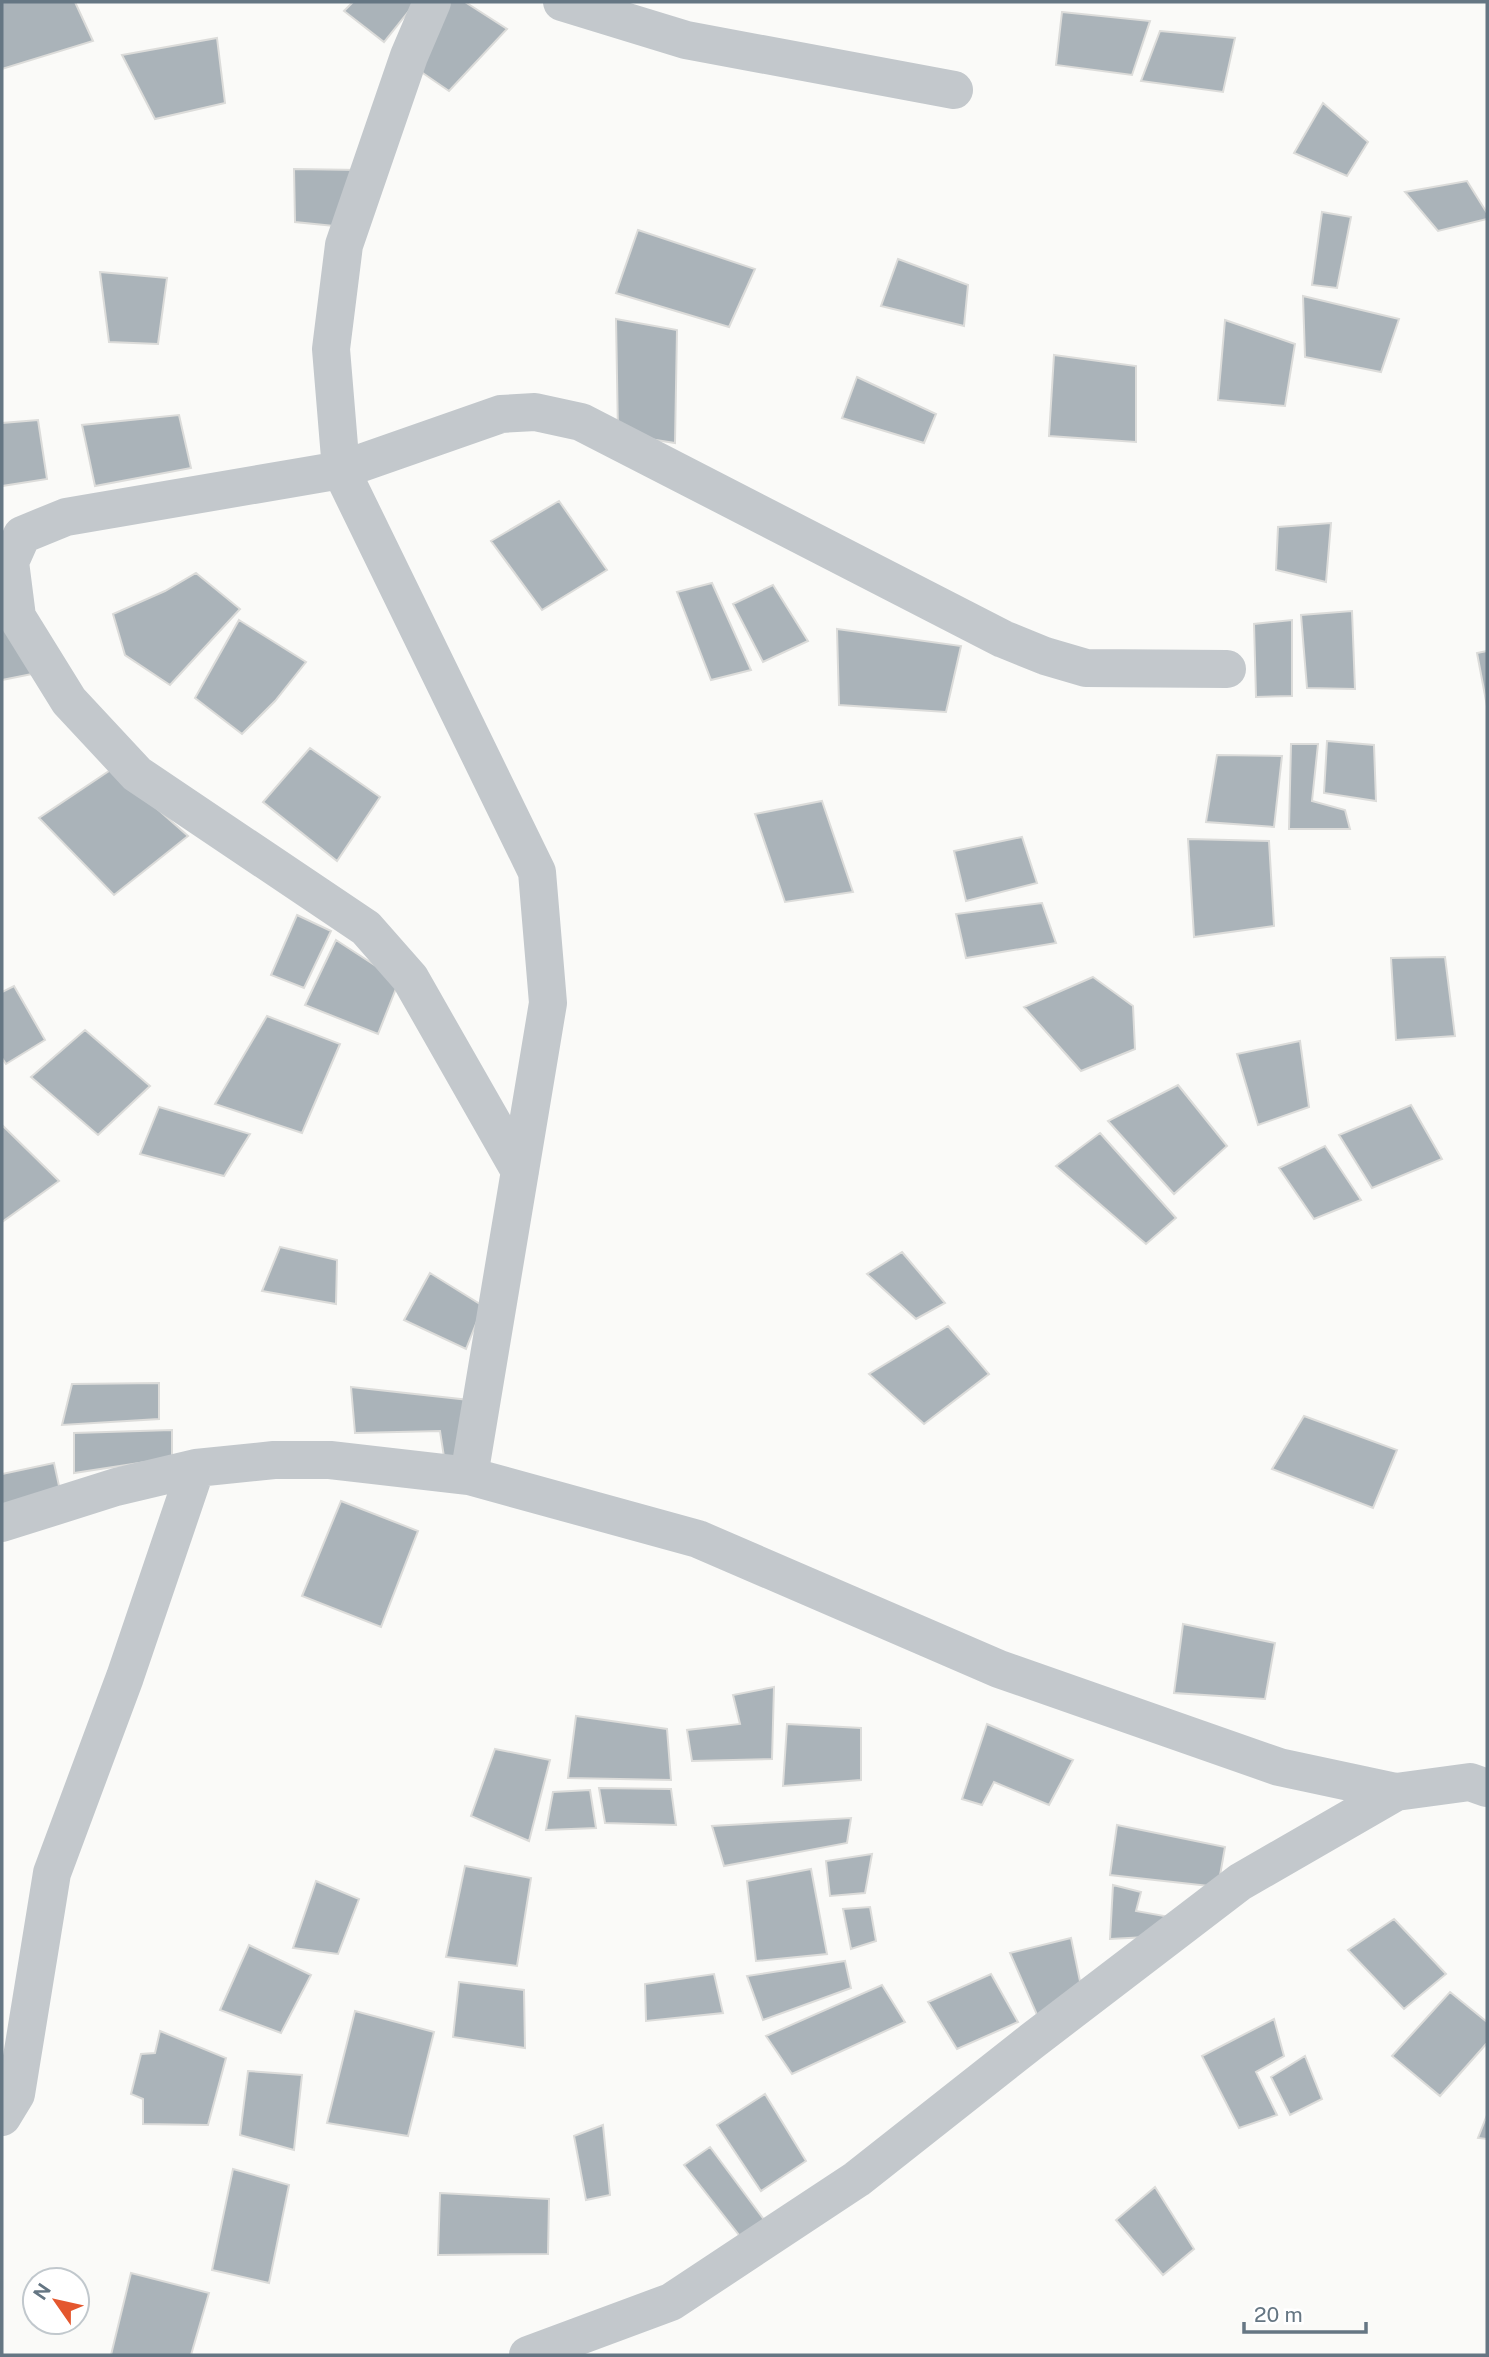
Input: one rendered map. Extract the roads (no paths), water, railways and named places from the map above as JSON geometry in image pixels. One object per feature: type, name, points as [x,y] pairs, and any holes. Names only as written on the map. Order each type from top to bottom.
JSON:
[{"type":"street","points":[[432,2],[409,56],[344,245],[331,349],[341,470],[537,872],[548,1003],[469,1476]]},
{"type":"street","points":[[562,2],[686,40],[954,90]]},
{"type":"street","points":[[520,1171],[410,978],[366,928],[137,775],[69,701],[17,617],[10,562],[22,535],[66,517],[341,470],[501,414],[535,412],[581,422],[1003,639],[1045,656],[1086,668],[1227,669]]},
{"type":"street","points":[[2,1522],[116,1487],[196,1468],[274,1460],[330,1460],[469,1476],[698,1539],[999,1669],[1279,1767],[1396,1792],[1470,1782],[1487,1788]]},
{"type":"street","points":[[2,2117],[16,2094],[52,1873],[125,1676],[196,1468]]},
{"type":"street","points":[[528,2355],[671,2302],[857,2179],[1240,1882],[1396,1792]]}]
